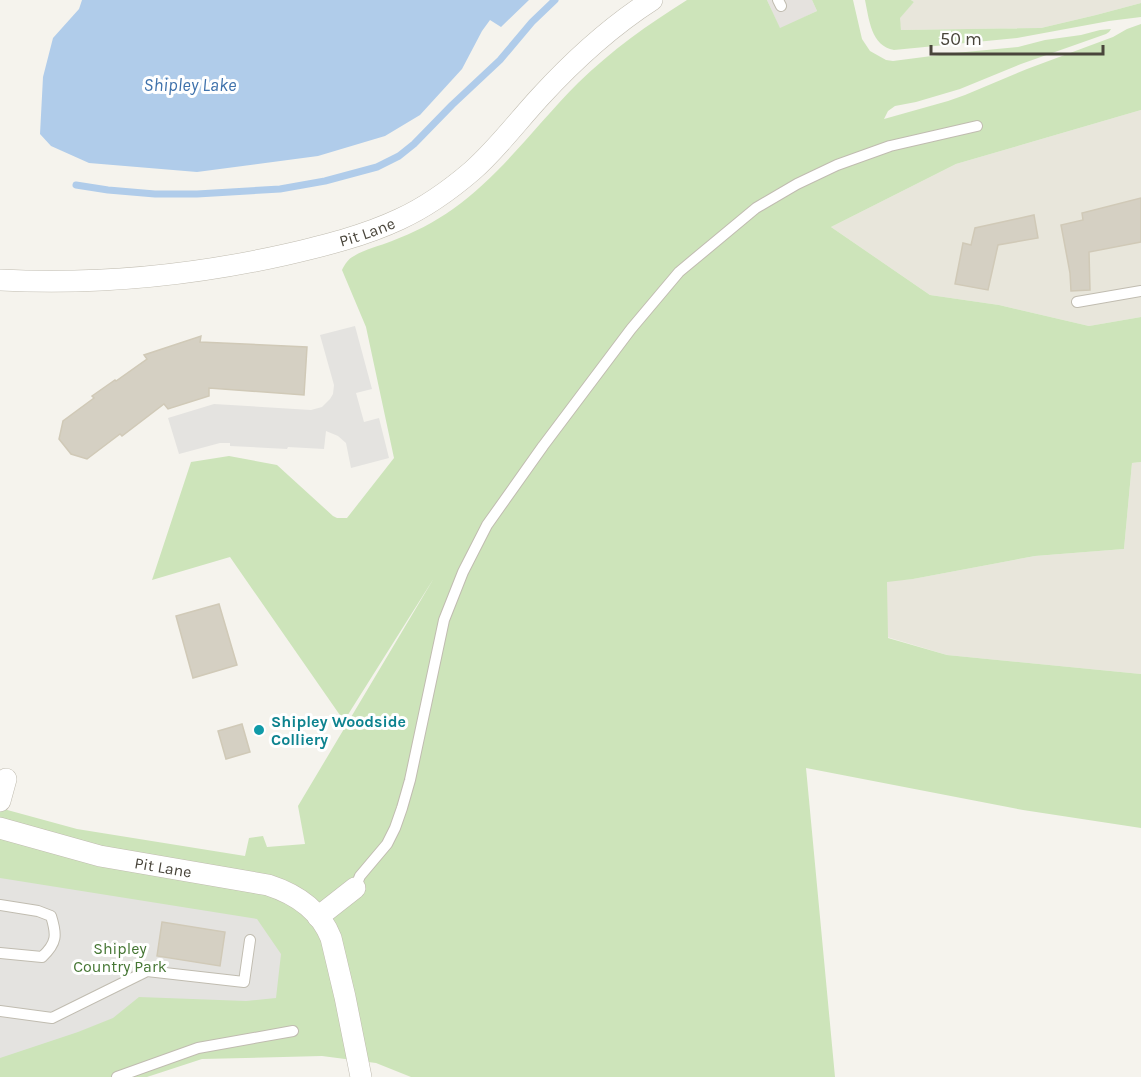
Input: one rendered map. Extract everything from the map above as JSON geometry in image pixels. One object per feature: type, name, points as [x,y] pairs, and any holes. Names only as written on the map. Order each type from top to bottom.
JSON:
[{"type":"street","name":"Pit Lane","points":[[0,280],[112,281],[196,272],[312,250],[400,219],[440,195],[471,172],[583,52],[617,24],[652,0]]},
{"type":"street","points":[[0,801],[6,779]]},
{"type":"street","name":"Pit Lane","points":[[0,828],[100,856],[268,885],[283,890],[302,901],[318,916],[328,931],[335,952],[361,1077]]},
{"type":"street","points":[[318,916],[355,888]]},
{"type":"lane","points":[[355,888],[360,876],[387,844],[402,808],[444,620],[463,572],[487,525],[631,329],[679,272],[766,202],[837,165],[890,146],[977,126]]},
{"type":"lane","points":[[1077,302],[1141,291]]},
{"type":"lane","points":[[0,905],[38,911],[51,916],[56,933],[52,948],[42,957],[0,953]]},
{"type":"lane","points":[[0,1011],[52,1018],[147,971],[244,982],[250,940]]},
{"type":"lane","points":[[117,1077],[198,1048],[293,1031]]},
{"type":"shaded area","points":[[767,0],[812,0],[817,11],[780,29]]},
{"type":"shaded area","points":[[911,0],[1141,0],[1141,3],[1041,28],[901,30],[899,18],[914,2]]},
{"type":"shaded area","points":[[1141,110],[1141,317],[1089,326],[999,305],[930,295],[831,227],[956,164]]},
{"type":"shaded area","points":[[355,326],[372,389],[356,393],[364,422],[379,418],[389,458],[351,468],[346,443],[338,436],[326,431],[324,449],[230,446],[230,443],[220,443],[179,454],[168,418],[214,404],[311,410],[322,407],[333,394],[334,385],[320,335]]},
{"type":"shaded area","points":[[1141,462],[1141,674],[947,655],[887,637],[887,581],[913,579],[1035,556],[1124,549],[1132,463]]},
{"type":"shaded area","points":[[0,878],[257,919],[281,954],[276,998],[246,1001],[139,997],[113,1018],[0,1058]]},
{"type":"green space","name":"Shipley Country Park","points":[[687,0],[767,0],[780,28],[817,11],[812,0],[853,0],[862,39],[870,51],[886,60],[893,61],[1018,47],[1111,29],[1106,34],[1021,64],[960,89],[895,106],[888,111],[884,119],[965,95],[1141,24],[1141,110],[956,164],[831,227],[930,295],[999,305],[1089,326],[1141,317],[1141,462],[1132,463],[1124,549],[1035,556],[887,582],[888,638],[947,655],[1141,674],[1141,828],[1023,810],[806,768],[835,1077],[411,1077],[376,1063],[322,1056],[202,1059],[147,1077],[0,1077],[0,808],[77,829],[245,856],[249,838],[263,836],[267,847],[305,844],[298,806],[434,578],[344,721],[230,557],[152,580],[191,462],[229,456],[277,465],[333,516],[347,518],[394,458],[366,327],[342,270],[350,259],[358,254],[416,231],[453,209],[471,195],[503,165],[591,71],[630,38]]},
{"type":"green space","points":[[865,0],[911,0],[914,2],[900,18],[901,30],[1041,28],[1141,3],[1141,17],[1017,38],[894,50],[880,43],[872,31]]},
{"type":"water","name":"Shipley Lake","points":[[82,0],[529,0],[501,27],[490,20],[462,69],[420,115],[385,136],[318,156],[197,172],[89,163],[51,146],[40,134],[43,77],[53,38],[79,9]]},
{"type":"building","points":[[1141,198],[1141,242],[1089,252],[1090,290],[1071,291],[1061,225],[1083,220],[1082,213]]},
{"type":"building","points":[[1034,215],[1038,238],[998,245],[988,290],[955,284],[963,243],[971,245],[975,228]]},
{"type":"building","points":[[201,336],[200,342],[307,347],[304,395],[209,388],[209,396],[168,409],[164,404],[87,459],[71,454],[59,439],[63,421],[94,398],[92,396],[147,359],[144,355]]},
{"type":"building","points":[[219,604],[237,665],[193,678],[176,616]]},
{"type":"building","points":[[242,724],[250,752],[226,759],[218,731]]},
{"type":"building","points":[[162,922],[225,932],[220,966],[157,956]]},
{"type":"waterway","points":[[76,185],[155,194],[197,194],[280,189],[325,181],[377,167],[399,156],[414,144],[500,60],[532,22],[555,0]]},
{"type":"place","name":"Shipley Woodside Colliery","points":[[259,730]]}]
